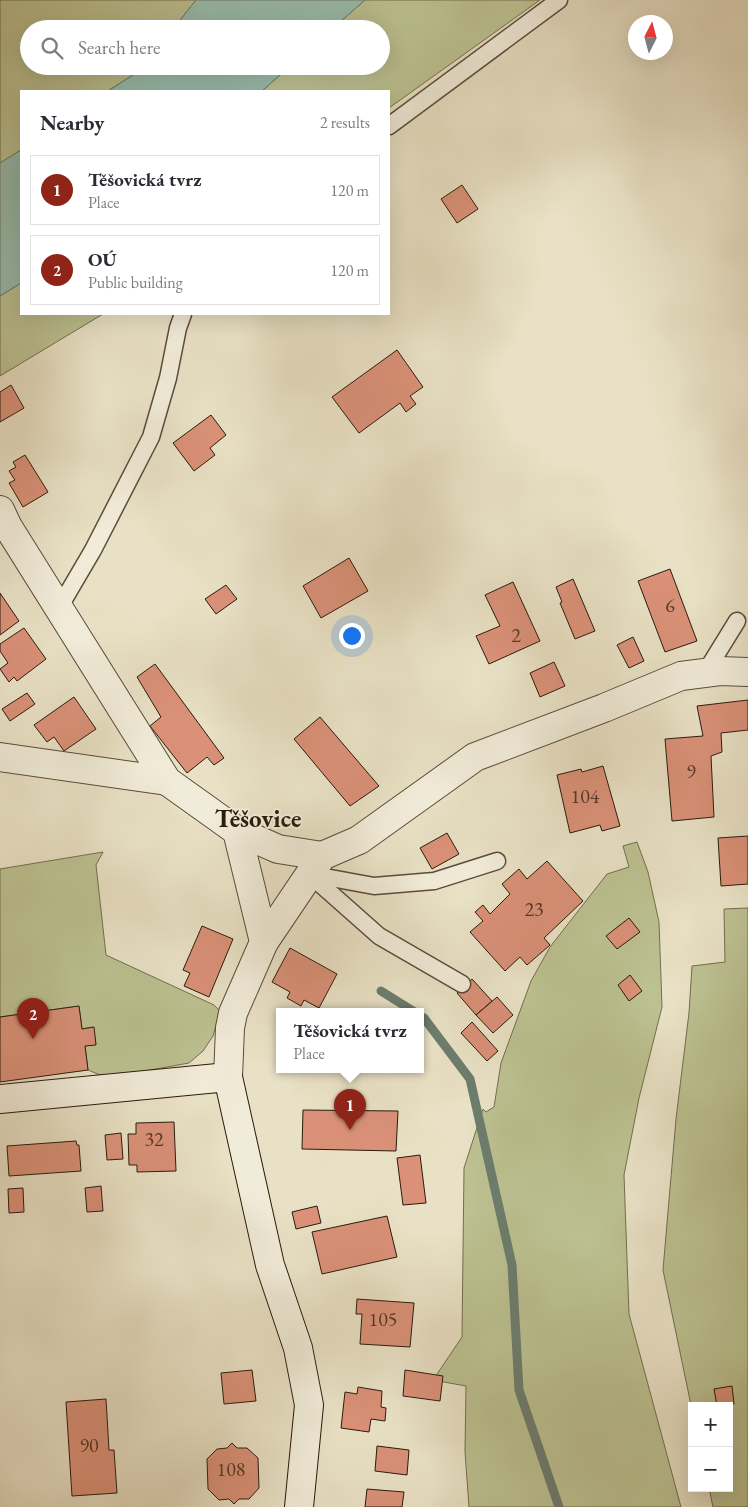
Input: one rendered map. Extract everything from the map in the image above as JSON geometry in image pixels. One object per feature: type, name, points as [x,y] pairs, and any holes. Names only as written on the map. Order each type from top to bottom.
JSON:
[{"type":"street","points":[[0,510],[8,527],[167,781],[238,831],[316,865]]},
{"type":"street","points":[[299,1507],[309,1405],[298,1348],[270,1265],[228,1076],[230,1028],[233,1014],[264,942],[316,865],[359,840],[475,757],[604,708],[681,676],[720,671],[748,672]]},
{"type":"street","points":[[0,757],[167,781]]},
{"type":"street","points":[[238,831],[264,942]]},
{"type":"street","points":[[0,1099],[228,1076]]},
{"type":"lane","points":[[390,125],[559,0]]},
{"type":"lane","points":[[59,608],[93,550],[151,437],[168,378],[178,328],[183,315]]},
{"type":"lane","points":[[705,673],[737,621]]},
{"type":"lane","points":[[316,865],[374,886],[434,881],[497,861]]},
{"type":"lane","points":[[316,865],[379,936],[462,984]]},
{"type":"shaded area","points":[[0,0],[196,0],[180,20],[20,20],[20,75],[133,75],[110,90],[20,90],[20,151],[0,163]]},
{"type":"shaded area","points":[[196,0],[365,0],[342,20],[180,20]]},
{"type":"shaded area","points":[[365,0],[540,0],[390,107],[390,90],[263,90],[280,75],[390,75],[390,20],[342,20]]},
{"type":"shaded area","points":[[133,75],[280,75],[263,90],[110,90]]},
{"type":"shaded area","points":[[20,151],[20,284],[0,296],[0,163]]},
{"type":"shaded area","points":[[20,284],[20,315],[101,315],[0,376],[0,296]]},
{"type":"shaded area","points":[[637,842],[648,872],[659,922],[662,1007],[639,1098],[624,1175],[629,1314],[681,1507],[469,1507],[465,1452],[466,1386],[433,1380],[462,1337],[464,1168],[483,1109],[486,1112],[494,1107],[501,1063],[531,981],[550,947],[607,874],[629,867],[623,846]]},
{"type":"shaded area","points":[[103,852],[96,865],[106,955],[214,1005],[220,1011],[213,1036],[203,1051],[189,1063],[107,1078],[88,1070],[85,1046],[96,1044],[93,1027],[82,1029],[79,1006],[0,1017],[0,869]]},
{"type":"shaded area","points":[[748,908],[748,1507],[713,1507],[710,1492],[733,1492],[733,1402],[690,1402],[663,1270],[692,966],[725,962],[724,909]]},
{"type":"building","points":[[462,185],[478,209],[457,223],[441,199]]},
{"type":"building","points":[[397,350],[423,387],[410,396],[416,404],[406,412],[400,403],[359,433],[332,397]]},
{"type":"building","points":[[11,385],[24,408],[0,422],[0,392]]},
{"type":"building","points":[[211,415],[226,435],[210,448],[215,455],[194,471],[173,443]]},
{"type":"building","points":[[25,455],[48,492],[23,507],[9,483],[15,480],[9,471],[16,467],[13,462]]},
{"type":"building","points":[[349,558],[368,591],[321,618],[303,586]]},
{"type":"building","points":[[670,569],[697,641],[665,652],[638,581]]},
{"type":"building","points":[[573,579],[595,631],[575,639],[560,603],[562,602],[556,587]]},
{"type":"building","points":[[513,582],[540,641],[489,664],[476,636],[500,626],[485,595]]},
{"type":"building","points":[[226,585],[237,599],[216,614],[205,599]]},
{"type":"building","points":[[0,593],[19,621],[0,635]]},
{"type":"building","points":[[24,628],[46,659],[17,681],[14,677],[9,682],[0,669],[8,663],[0,651],[0,644]]},
{"type":"building","points":[[633,637],[644,661],[629,668],[617,645]]},
{"type":"building","points":[[554,662],[565,686],[540,697],[530,673]]},
{"type":"building","points":[[155,664],[224,758],[214,765],[207,757],[187,773],[150,726],[161,717],[137,677]]},
{"type":"building","points":[[27,693],[35,704],[10,721],[2,709]]},
{"type":"building","points":[[74,697],[96,729],[64,751],[54,737],[47,742],[34,725]]},
{"type":"building","points":[[748,700],[748,730],[721,733],[722,752],[711,756],[714,817],[672,821],[665,739],[703,736],[697,706]]},
{"type":"building","points":[[320,717],[379,786],[350,806],[294,739]]},
{"type":"building","points":[[603,766],[620,826],[602,831],[600,825],[570,833],[557,775],[581,769],[582,772]]},
{"type":"building","points":[[447,833],[459,854],[432,869],[420,848]]},
{"type":"building","points":[[748,836],[748,884],[721,886],[718,838]]},
{"type":"building","points":[[547,861],[583,901],[544,938],[550,945],[527,965],[520,957],[505,971],[470,932],[483,921],[475,912],[483,905],[490,914],[510,894],[502,884],[519,869],[527,879]]},
{"type":"building","points":[[629,918],[640,932],[617,949],[606,936]]},
{"type":"building","points":[[202,926],[233,939],[209,997],[184,986],[190,973],[183,970]]},
{"type":"building","points":[[290,948],[337,974],[319,1008],[304,1000],[301,1006],[287,998],[290,992],[272,982]]},
{"type":"building","points":[[630,975],[642,991],[629,1001],[618,985]]},
{"type":"building","points":[[472,979],[492,1001],[476,1015],[457,993]]},
{"type":"building","points":[[497,997],[513,1015],[493,1033],[476,1015]]},
{"type":"building","points":[[79,1006],[82,1029],[94,1027],[96,1045],[85,1046],[88,1070],[0,1082],[0,1017]]},
{"type":"building","points":[[472,1022],[498,1051],[487,1061],[461,1033]]},
{"type":"building","points":[[303,1110],[398,1111],[396,1151],[302,1149]]},
{"type":"building","points":[[174,1122],[176,1171],[137,1172],[137,1165],[129,1165],[128,1134],[136,1134],[136,1123]]},
{"type":"building","points":[[121,1133],[123,1159],[107,1160],[105,1135]]},
{"type":"building","points":[[76,1141],[77,1145],[79,1145],[81,1171],[9,1176],[7,1146]]},
{"type":"building","points":[[420,1155],[426,1203],[403,1205],[397,1158]]},
{"type":"building","points":[[101,1186],[103,1211],[87,1212],[85,1188]]},
{"type":"building","points":[[23,1188],[24,1212],[9,1213],[8,1189]]},
{"type":"building","points":[[317,1206],[321,1223],[296,1229],[292,1212]]},
{"type":"building","points":[[387,1216],[397,1257],[322,1274],[312,1232]]},
{"type":"building","points":[[357,1299],[414,1303],[410,1347],[360,1344],[362,1314],[356,1314]]},
{"type":"building","points":[[252,1370],[256,1401],[224,1404],[221,1373]]},
{"type":"building","points":[[405,1370],[443,1376],[440,1401],[403,1396]]},
{"type":"building","points":[[732,1386],[734,1404],[733,1402],[716,1402],[714,1389]]},
{"type":"building","points":[[358,1387],[382,1391],[381,1407],[386,1408],[385,1421],[371,1419],[369,1432],[341,1428],[345,1392],[357,1394]]},
{"type":"building","points":[[106,1399],[109,1450],[114,1450],[117,1493],[72,1496],[66,1402]]},
{"type":"building","points":[[232,1443],[237,1448],[247,1448],[258,1458],[259,1488],[249,1499],[239,1499],[234,1504],[229,1499],[219,1500],[208,1489],[207,1459],[217,1449],[227,1448]]},
{"type":"building","points":[[377,1446],[409,1450],[407,1475],[375,1471]]},
{"type":"building","points":[[367,1489],[404,1492],[402,1507],[365,1507]]},
{"type":"waterway","points":[[381,991],[408,1008]]},
{"type":"waterway","points":[[424,1018],[470,1079],[512,1265],[519,1390],[559,1507]]},
{"type":"place","name":"OÚ","points":[[33,1039]]},
{"type":"place","name":"Těšovická tvrz","points":[[350,1130]]},
{"type":"district","name":"Těšovice","points":[[258,818]]}]
